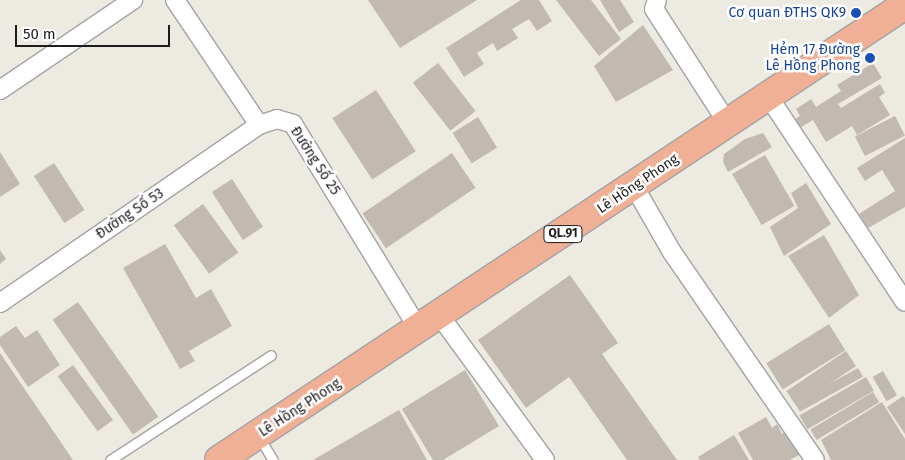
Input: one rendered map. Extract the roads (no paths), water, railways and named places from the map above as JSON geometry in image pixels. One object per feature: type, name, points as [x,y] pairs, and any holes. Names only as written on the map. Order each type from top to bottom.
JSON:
[{"type":"highway","name":"Lê Hồng Phong","points":[[219,460],[430,323],[905,5]]},
{"type":"street","points":[[1,89],[133,0]]},
{"type":"street","points":[[175,0],[260,125]]},
{"type":"street","points":[[653,3],[728,124]]},
{"type":"street","points":[[768,96],[905,302]]},
{"type":"street","name":"Đường Số 25","points":[[260,125],[277,119],[294,124],[430,323],[545,460]]},
{"type":"street","name":"Đường Số 53","points":[[0,303],[260,125]]},
{"type":"street","points":[[634,186],[672,252],[815,460]]},
{"type":"lane","points":[[110,460],[271,355]]},
{"type":"lane","points":[[258,435],[273,460]]},
{"type":"place","name":"Cơ quan ĐTHS QK9","points":[[856,13]]},
{"type":"place","name":"Hẻm 17 Đường Lê Hồng Phong","points":[[870,58]]}]
